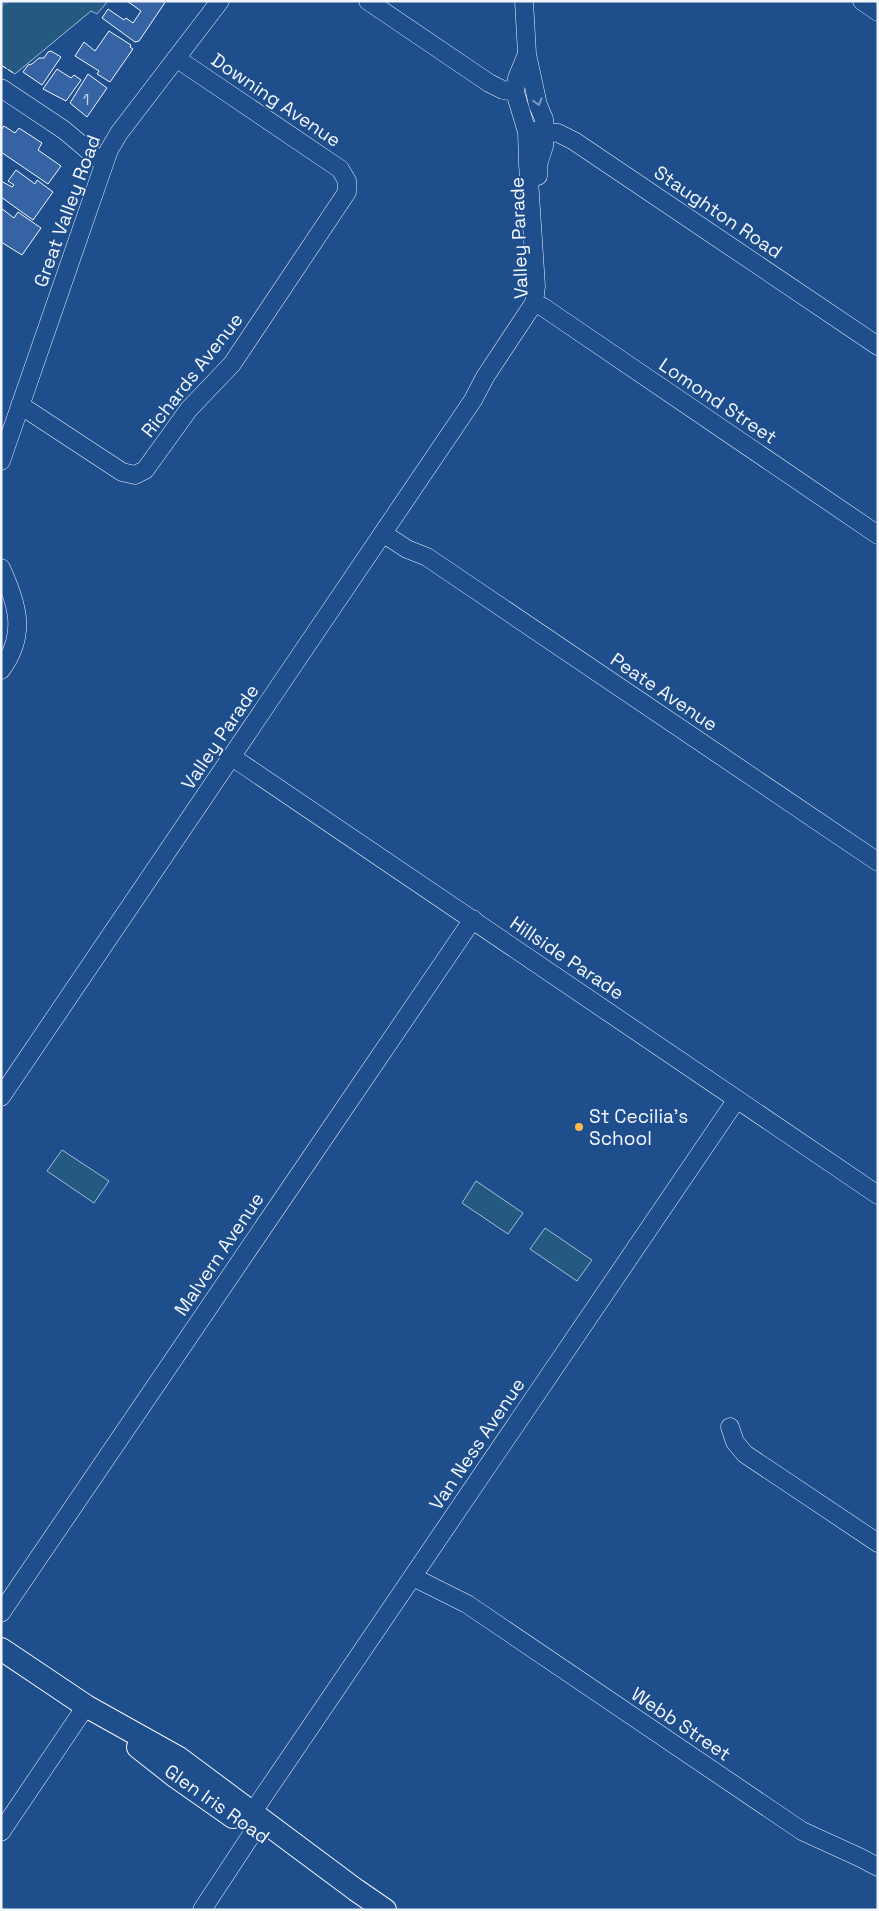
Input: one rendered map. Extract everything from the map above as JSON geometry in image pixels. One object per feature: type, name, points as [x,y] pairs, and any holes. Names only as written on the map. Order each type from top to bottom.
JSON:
[{"type":"main road","name":"Glen Iris Road","points":[[1,1648],[86,1706],[176,1777],[253,1822],[385,1910]]},
{"type":"main road","name":"Glen Iris Road","points":[[86,1706],[179,1758],[220,1788],[253,1822],[280,1833],[356,1890]]},
{"type":"street","name":"Great Valley Road","points":[[1,461],[106,157],[119,133],[220,1]]},
{"type":"street","points":[[368,1],[489,83],[503,90],[515,92]]},
{"type":"street","name":"Valley Parade","points":[[1,1097],[473,400],[492,381],[545,295],[538,165],[544,146],[545,131],[544,118],[538,105],[527,54],[524,1]]},
{"type":"street","points":[[862,1],[878,12]]},
{"type":"street","name":"Valley Parade","points":[[527,54],[517,78],[515,92],[527,132],[538,305]]},
{"type":"street","name":"Downing Avenue","points":[[176,58],[340,169],[348,181]]},
{"type":"street","points":[[1,88],[106,157]]},
{"type":"street","name":"Staughton Road","points":[[527,132],[545,131],[558,133],[574,141],[878,346]]},
{"type":"street","name":"Richards Avenue","points":[[20,406],[122,472],[135,475],[146,470],[189,409],[217,382],[232,364],[342,201],[347,192],[348,181]]},
{"type":"street","name":"Lomond Street","points":[[538,305],[878,535]]},
{"type":"street","name":"Peate Avenue","points":[[387,529],[407,549],[427,558],[878,862]]},
{"type":"street","points":[[1,568],[11,589],[18,615],[14,646],[1,670]]},
{"type":"street","name":"Hillside Parade","points":[[232,757],[878,1195]]},
{"type":"street","name":"Malvern Avenue","points":[[1,1613],[472,919]]},
{"type":"street","name":"Van Ness Avenue","points":[[202,1910],[253,1822],[418,1570],[737,1099]]},
{"type":"street","points":[[730,1427],[735,1442],[746,1454],[878,1543]]},
{"type":"street","name":"Webb Street","points":[[418,1570],[778,1816],[809,1834],[878,1867]]},
{"type":"street","points":[[1,1832],[86,1706]]},
{"type":"shaded area","points":[[1,1],[108,1],[97,14],[91,11],[15,74],[1,65]]},
{"type":"shaded area","points":[[62,1150],[109,1181],[94,1203],[47,1171]]},
{"type":"shaded area","points":[[476,1181],[523,1213],[508,1234],[462,1203]]},
{"type":"shaded area","points":[[545,1228],[592,1260],[577,1281],[530,1249]]},
{"type":"building","points":[[127,1],[166,1],[139,41],[135,42],[102,18],[108,9],[124,20],[126,18],[133,23],[141,11]]},
{"type":"building","points":[[109,31],[131,45],[130,47],[133,49],[110,82],[97,74],[99,71],[75,56],[84,42],[95,51]]},
{"type":"building","points":[[51,51],[61,57],[42,85],[23,72],[28,65],[39,58],[44,58]]},
{"type":"building","points":[[57,69],[71,78],[74,75],[81,80],[66,101],[43,89]]},
{"type":"building","points":[[88,74],[107,88],[87,117],[70,103]]},
{"type":"building","points":[[4,126],[15,133],[19,128],[42,143],[38,150],[61,166],[48,184],[1,152],[1,130]]},
{"type":"building","points":[[16,170],[35,184],[37,180],[53,192],[33,220],[1,197],[1,181],[12,187],[14,185],[8,181]]},
{"type":"building","points":[[1,208],[14,218],[18,212],[41,228],[22,255],[1,242]]},
{"type":"waterway","points":[[1,5],[7,1]]},
{"type":"fence","points":[[1,65],[15,74]]},
{"type":"place","name":"St Cecilia's School","points":[[579,1127]]}]
